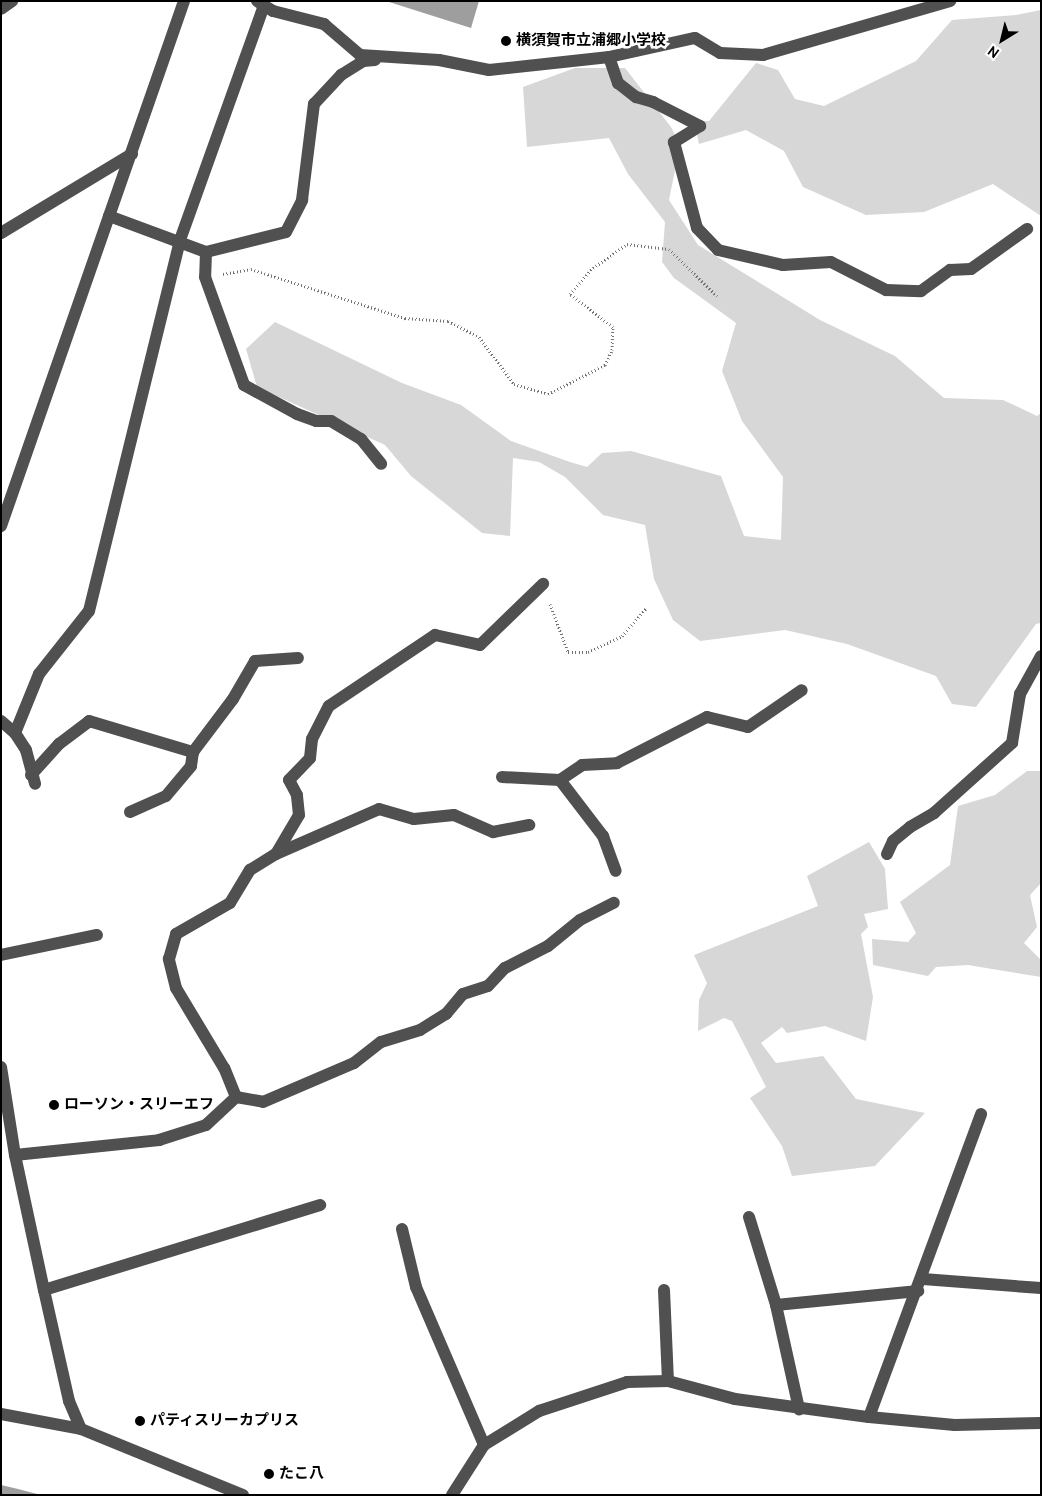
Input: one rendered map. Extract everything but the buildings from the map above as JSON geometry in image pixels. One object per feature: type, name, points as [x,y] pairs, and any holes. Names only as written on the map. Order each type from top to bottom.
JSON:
[{"type":"street","points":[[1,9],[12,1]]},
{"type":"street","points":[[1,526],[184,1]]},
{"type":"street","points":[[110,216],[180,240],[206,252],[286,232],[302,200],[314,104],[341,75],[363,61],[391,59],[439,60],[490,70],[609,57],[695,38],[720,53],[763,55],[950,1]]},
{"type":"street","points":[[15,733],[39,674],[89,611],[180,240],[260,3],[273,11],[324,24],[360,55],[391,59]]},
{"type":"street","points":[[609,57],[618,83],[636,97],[653,102],[700,126],[674,142],[697,228],[718,250],[784,265],[831,262],[886,290],[921,291],[950,270],[971,270],[1027,229]]},
{"type":"street","points":[[1,233],[132,154]]},
{"type":"street","points":[[206,252],[205,277],[244,385],[297,414],[316,421],[331,421],[362,439],[381,464]]},
{"type":"street","points":[[276,854],[299,815],[297,795],[289,780],[310,758],[312,739],[329,706],[435,635],[480,645],[544,584]]},
{"type":"street","points":[[887,854],[894,841],[910,827],[934,814],[1012,743],[1020,694],[1041,656]]},
{"type":"street","points":[[130,812],[166,796],[191,766],[193,752],[233,699],[255,661],[298,658]]},
{"type":"street","points":[[502,777],[560,780],[582,765],[618,763],[707,717],[748,727],[802,690]]},
{"type":"street","points":[[1,721],[15,733],[26,750],[33,779],[59,744],[89,721],[193,752]]},
{"type":"street","points":[[560,780],[603,836],[616,871]]},
{"type":"street","points":[[236,1097],[224,1068],[176,988],[169,959],[176,934],[230,903],[250,870],[276,854],[379,809],[414,819],[454,815],[493,832],[529,825]]},
{"type":"street","points":[[236,1097],[263,1102],[354,1063],[381,1042],[420,1030],[446,1014],[463,994],[488,986],[505,968],[548,946],[580,920],[614,903]]},
{"type":"street","points":[[1,955],[97,936]]},
{"type":"street","points":[[1,1067],[15,1155],[44,1290],[69,1401],[81,1430]]},
{"type":"street","points":[[15,1155],[158,1140],[206,1125],[236,1097]]},
{"type":"street","points":[[869,1417],[920,1285],[981,1114]]},
{"type":"street","points":[[44,1290],[320,1205]]},
{"type":"street","points":[[749,1217],[776,1305],[800,1409]]},
{"type":"street","points":[[402,1230],[416,1287],[484,1445]]},
{"type":"street","points":[[776,1305],[920,1285],[1041,1288]]},
{"type":"street","points":[[664,1290],[668,1381]]},
{"type":"street","points":[[452,1495],[484,1445],[539,1411],[627,1382],[668,1381],[735,1399],[869,1417],[955,1425],[1041,1424]]},
{"type":"street","points":[[1,1414],[81,1430],[243,1495]]},
{"type":"path","points":[[205,277],[251,269],[405,318],[448,321],[479,337],[514,384],[548,394],[606,365],[612,350],[612,327],[570,294],[593,268],[627,244],[668,249],[717,296]]},
{"type":"path","points":[[544,584],[568,652],[588,652],[622,636],[647,607]]},
{"type":"shaded area","points":[[386,1],[479,1],[471,28]]},
{"type":"shaded area","points":[[1041,10],[1041,216],[993,184],[924,212],[866,215],[803,187],[784,151],[746,130],[699,144],[694,121],[709,121],[756,63],[778,70],[795,99],[824,106],[916,61],[952,20],[1016,15]]},
{"type":"shaded area","points":[[575,68],[625,68],[671,127],[680,145],[669,200],[698,245],[820,320],[895,356],[944,398],[1003,400],[1037,416],[1041,413],[1041,623],[1036,624],[976,707],[952,704],[936,676],[847,644],[785,630],[700,641],[673,620],[654,579],[645,525],[603,515],[565,477],[539,462],[513,458],[510,536],[482,533],[411,476],[385,445],[257,387],[246,349],[275,322],[402,383],[461,405],[511,441],[570,462],[587,467],[602,453],[631,451],[721,476],[744,536],[781,540],[783,477],[742,421],[722,371],[736,323],[674,278],[662,262],[665,222],[628,174],[609,138],[527,147],[523,87]]},
{"type":"shaded area","points":[[1027,771],[1041,771],[1041,883],[1030,895],[1037,927],[1024,943],[1041,960],[1041,977],[968,965],[936,967],[928,976],[873,965],[872,939],[908,942],[916,933],[900,902],[950,865],[958,806],[995,795]]},
{"type":"shaded area","points":[[869,842],[885,869],[888,909],[864,914],[868,927],[861,934],[873,997],[866,1041],[825,1026],[787,1033],[782,1027],[761,1043],[776,1063],[823,1056],[856,1099],[925,1113],[875,1166],[792,1176],[782,1146],[750,1098],[766,1087],[732,1021],[724,1018],[698,1031],[699,1000],[707,983],[694,955],[818,906],[807,876]]},
{"type":"shaded area","points":[[1,1485],[18,1489],[41,1495],[1,1495]]},
{"type":"place","name":"横須賀市立浦郷小学校","points":[[506,41]]},
{"type":"place","name":"ローソン・スリーエフ","points":[[54,1105]]},
{"type":"place","name":"パティスリーカプリス","points":[[140,1421]]},
{"type":"place","name":"たこ八","points":[[269,1474]]}]
